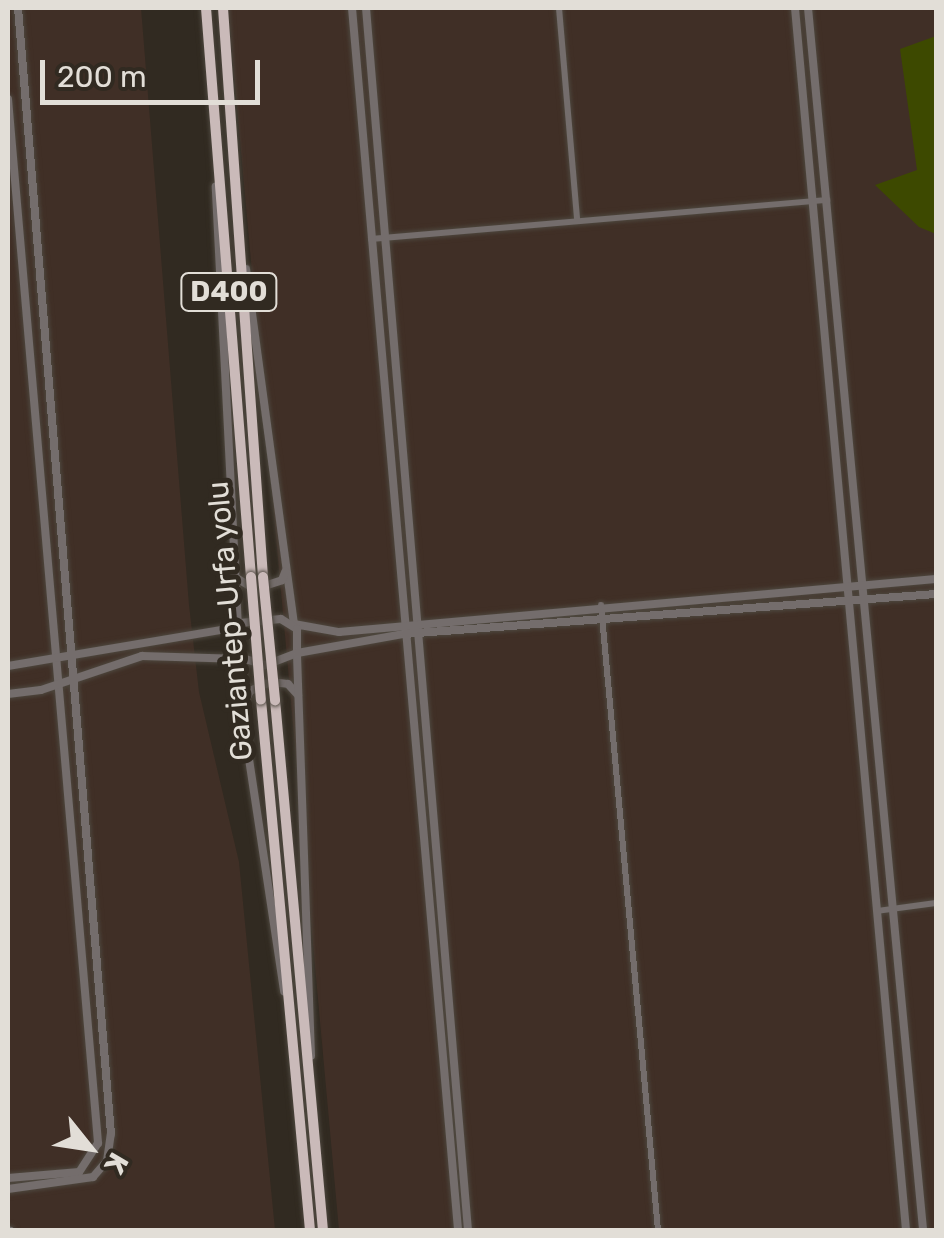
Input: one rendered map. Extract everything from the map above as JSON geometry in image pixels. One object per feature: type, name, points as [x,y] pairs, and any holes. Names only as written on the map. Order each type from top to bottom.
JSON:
[{"type":"highway","name":"Gaziantep-Urfa yolu","points":[[206,8],[257,577],[275,700],[323,1230]]},
{"type":"highway","name":"Gaziantep-Urfa yolu","points":[[223,8],[239,238],[261,700],[310,1230]]},
{"type":"street","points":[[8,1189],[82,1182],[101,1170],[109,1152],[18,8]]},
{"type":"street","points":[[352,8],[458,1230]]},
{"type":"street","points":[[366,8],[382,238],[468,1230]]},
{"type":"street","points":[[559,8],[577,219]]},
{"type":"street","points":[[794,8],[906,1230]]},
{"type":"street","points":[[808,8],[923,1230]]},
{"type":"street","points":[[8,99],[98,1144],[79,1172],[8,1178]]},
{"type":"street","points":[[217,145],[230,567],[242,660],[243,708],[290,1013]]},
{"type":"street","points":[[371,239],[577,219],[609,223],[827,200]]},
{"type":"street","points":[[239,238],[263,371],[294,624],[300,636],[297,653],[310,1086]]},
{"type":"street","points":[[230,567],[235,583],[255,589],[282,580],[286,571]]},
{"type":"street","points":[[8,666],[238,627],[264,618],[340,632],[601,605],[936,579]]},
{"type":"street","points":[[8,694],[59,684],[142,656],[242,660],[265,665],[297,653],[404,634],[604,624],[936,594]]},
{"type":"street","points":[[601,605],[658,1230]]},
{"type":"street","points":[[243,708],[250,691],[270,682],[288,684],[300,699]]},
{"type":"street","points":[[877,911],[936,903]]},
{"type":"shaded area","points":[[8,8],[141,8],[189,605],[199,692],[239,862],[275,1230],[8,1230]]},
{"type":"shaded area","points":[[228,8],[936,8],[936,1230],[339,1230]]},
{"type":"green space","points":[[936,36],[936,234],[919,227],[875,185],[917,170],[900,49]]}]
